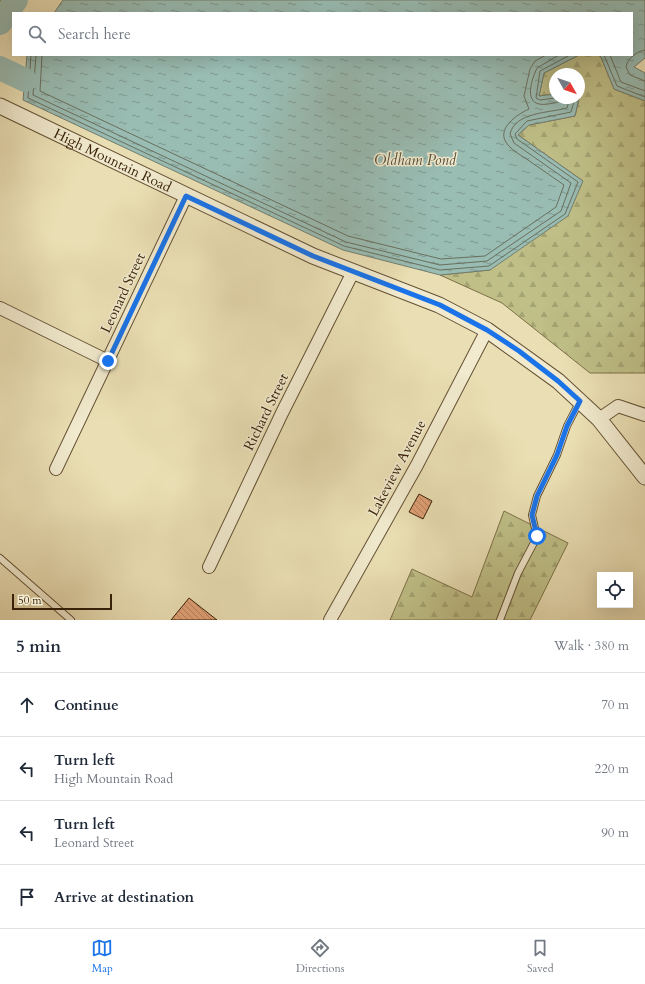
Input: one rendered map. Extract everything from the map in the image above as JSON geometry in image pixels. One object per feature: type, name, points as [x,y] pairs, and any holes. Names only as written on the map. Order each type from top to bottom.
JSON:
[{"type":"street","name":"High Mountain Road","points":[[0,106],[313,256],[440,305],[487,330],[552,377],[580,401],[599,419],[645,477]]},
{"type":"street","name":"Leonard Street","points":[[56,469],[186,196]]},
{"type":"street","name":"Richard Street","points":[[209,567],[282,414],[353,272]]},
{"type":"street","points":[[0,308],[108,361]]},
{"type":"street","name":"Lakeview Avenue","points":[[330,620],[416,465],[487,330]]},
{"type":"street","points":[[599,419],[618,406],[645,414]]},
{"type":"lane","points":[[500,620],[518,573],[537,536],[532,515],[537,496],[557,455],[567,426],[580,401]]},
{"type":"lane","points":[[0,558],[71,620]]},
{"type":"green space","points":[[0,0],[18,0],[0,28]]},
{"type":"green space","points":[[577,56],[600,56],[614,89],[645,101],[645,373],[590,373],[502,303],[440,275],[490,270],[583,181],[518,135],[529,125],[575,116],[578,104],[585,104],[585,68],[554,68]]},
{"type":"green space","points":[[549,70],[549,95],[539,96],[544,73]]},
{"type":"green space","points":[[504,511],[568,543],[530,620],[390,620],[412,569],[472,597]]},
{"type":"water","points":[[63,0],[645,0],[645,58],[634,67],[645,73],[645,101],[614,89],[600,56],[633,56],[633,12],[55,12]]},
{"type":"water","name":"Oldham Pond","points":[[27,56],[577,56],[554,68],[549,68],[549,70],[544,73],[539,96],[549,95],[549,104],[578,104],[575,116],[529,125],[518,135],[583,181],[568,216],[490,270],[440,275],[343,250],[23,100]]},
{"type":"building","points":[[419,494],[432,501],[423,519],[409,512]]},
{"type":"building","points":[[189,598],[217,620],[171,620]]},
{"type":"waterway","points":[[0,23],[16,0]]},
{"type":"waterway","points":[[0,68],[25,80]]},
{"type":"route","points":[[108,361],[186,196],[313,256],[413,296],[440,305],[487,330],[519,351],[558,381],[580,401],[567,426],[557,455],[537,496],[532,515],[537,536]]}]
